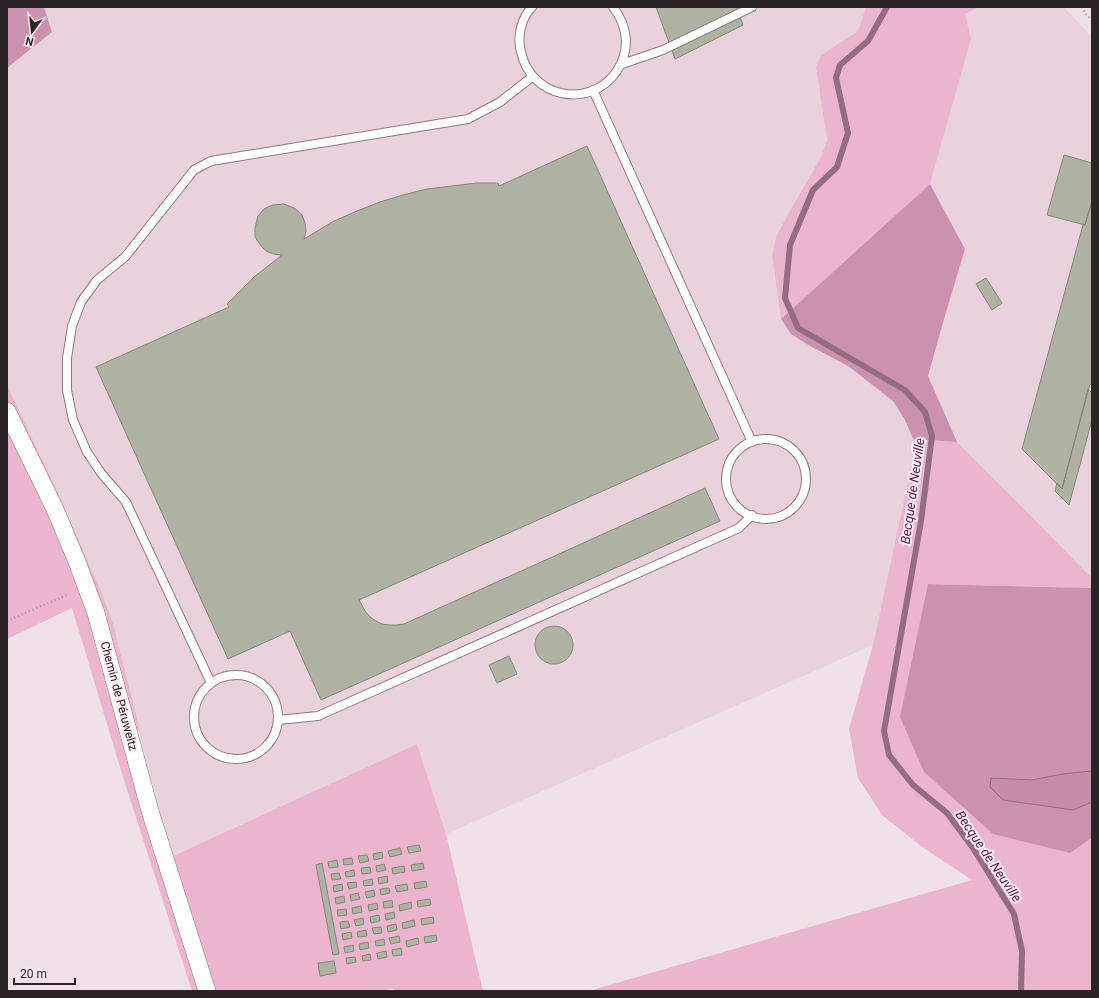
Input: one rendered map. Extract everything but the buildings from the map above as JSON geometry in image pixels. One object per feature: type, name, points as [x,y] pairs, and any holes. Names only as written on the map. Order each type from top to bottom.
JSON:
[{"type":"street","name":"Chemin de Péruweltz","points":[[7,410],[54,507],[96,613],[150,811],[207,991]]},
{"type":"lane","points":[[532,7],[521,26],[519,44],[523,62],[532,77],[546,88],[563,94],[581,94],[598,89],[612,78],[622,64],[626,47],[625,30],[619,14],[613,7]]},
{"type":"lane","points":[[622,64],[663,50],[752,7]]},
{"type":"lane","points":[[211,683],[126,502],[101,473],[87,452],[73,420],[67,390],[67,358],[72,326],[82,302],[97,280],[125,257],[194,170],[211,161],[468,119],[500,102],[532,77]]},
{"type":"lane","points":[[593,90],[752,442]]},
{"type":"lane","points":[[771,439],[783,443],[794,450],[802,461],[806,473],[805,486],[801,499],[793,509],[782,515],[769,519],[756,517],[744,512],[734,503],[728,491],[726,478],[728,465],[735,453],[745,445],[752,442],[771,439]]},
{"type":"lane","points":[[278,720],[318,716],[739,528],[752,515]]},
{"type":"lane","points":[[238,675],[252,678],[264,686],[273,697],[278,711],[278,720],[278,725],[272,739],[263,750],[250,757],[237,760],[224,758],[212,752],[202,742],[196,731],[193,718],[195,704],[202,692],[211,683],[223,677],[238,675]]},
{"type":"path","points":[[1082,7],[1087,16],[1092,20]]},
{"type":"path","points":[[7,621],[86,586]]},
{"type":"shaded area","points":[[7,7],[44,7],[52,32],[7,68]]},
{"type":"shaded area","points":[[44,7],[866,7],[858,31],[821,55],[816,67],[827,140],[821,157],[776,237],[772,256],[781,319],[791,334],[848,366],[894,401],[905,420],[913,439],[915,449],[873,645],[446,834],[417,744],[171,857],[134,732],[140,730],[112,620],[58,493],[7,385],[7,68],[52,32]]},
{"type":"shaded area","points":[[866,7],[979,7],[965,14],[971,39],[930,184],[781,319],[772,256],[776,237],[821,157],[827,140],[816,67],[821,55],[858,31]]},
{"type":"shaded area","points":[[979,7],[1064,7],[1089,34],[1092,35],[1092,578],[1038,526],[957,442],[928,376],[965,249],[930,184],[971,39],[964,13]]},
{"type":"shaded area","points":[[930,184],[965,249],[928,376],[957,442],[913,439],[905,420],[893,401],[848,366],[791,334],[781,319]]},
{"type":"shaded area","points":[[7,385],[58,493],[112,620],[140,730],[134,732],[171,857],[417,744],[446,834],[483,991],[395,991],[393,989],[373,991],[192,991],[123,777],[72,608],[7,639]]},
{"type":"shaded area","points":[[913,439],[957,442],[1092,578],[1092,588],[928,584],[1070,853],[1092,838],[1092,991],[589,991],[972,880],[922,847],[882,815],[858,778],[849,729],[873,645],[915,449]]},
{"type":"shaded area","points":[[928,584],[1092,588],[1092,771],[1063,774],[1032,780],[991,778],[990,787],[1073,810],[1092,802],[1092,838],[1070,853],[993,834],[924,772],[900,717]]},
{"type":"shaded area","points":[[1092,771],[1092,802],[1073,810],[1003,800],[990,787],[991,778],[1032,780],[1063,774]]},
{"type":"waterway","name":"Becque de Neuville","points":[[887,7],[868,41],[840,65],[836,78],[848,133],[837,167],[813,190],[790,245],[785,298],[798,328],[905,390],[925,412],[932,436],[921,521],[884,731],[889,755],[913,785],[947,813],[973,848],[1014,914],[1022,951],[1021,991]]}]
